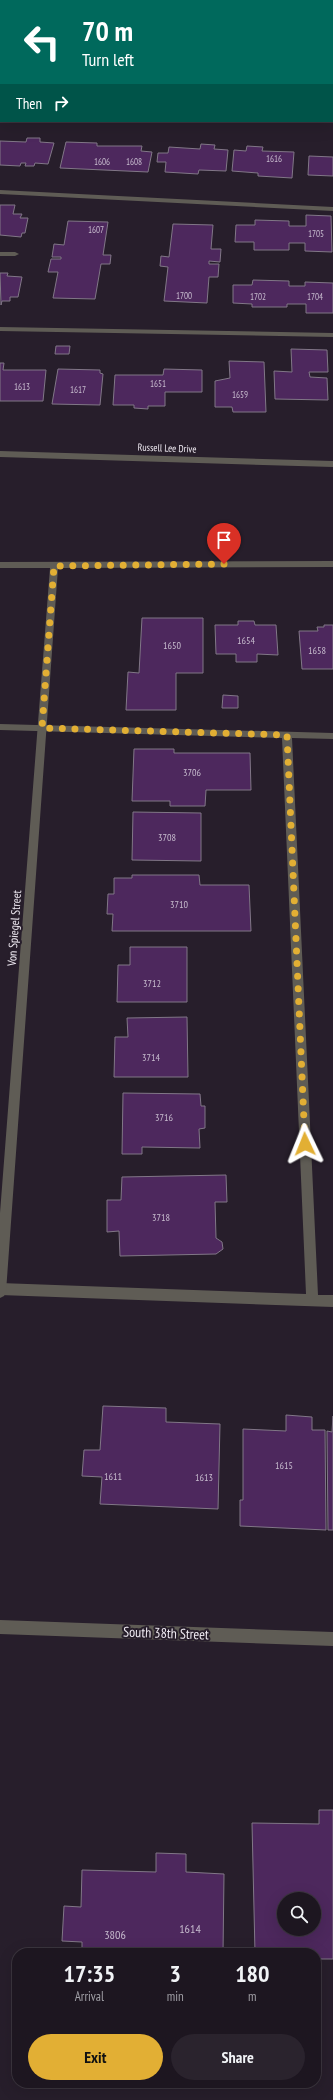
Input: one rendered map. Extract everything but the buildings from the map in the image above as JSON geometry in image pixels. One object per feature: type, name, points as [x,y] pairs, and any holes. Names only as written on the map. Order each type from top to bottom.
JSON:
[{"type":"street","points":[[0,192],[333,209]]},
{"type":"street","points":[[0,254],[15,254]]},
{"type":"street","points":[[0,329],[333,335]]},
{"type":"street","name":"Russell Lee Drive","points":[[0,454],[333,464]]},
{"type":"street","points":[[0,565],[333,564]]},
{"type":"street","name":"Von Spiegel Street","points":[[0,1290],[54,566]]},
{"type":"street","points":[[0,727],[333,736]]},
{"type":"street","points":[[287,735],[312,1301]]},
{"type":"street","points":[[0,1290],[333,1301]]},
{"type":"street","name":"South 38th Street","points":[[0,1627],[333,1639]]},
{"type":"route","points":[[224,564],[54,566],[42,728],[287,735],[305,1144]]}]
